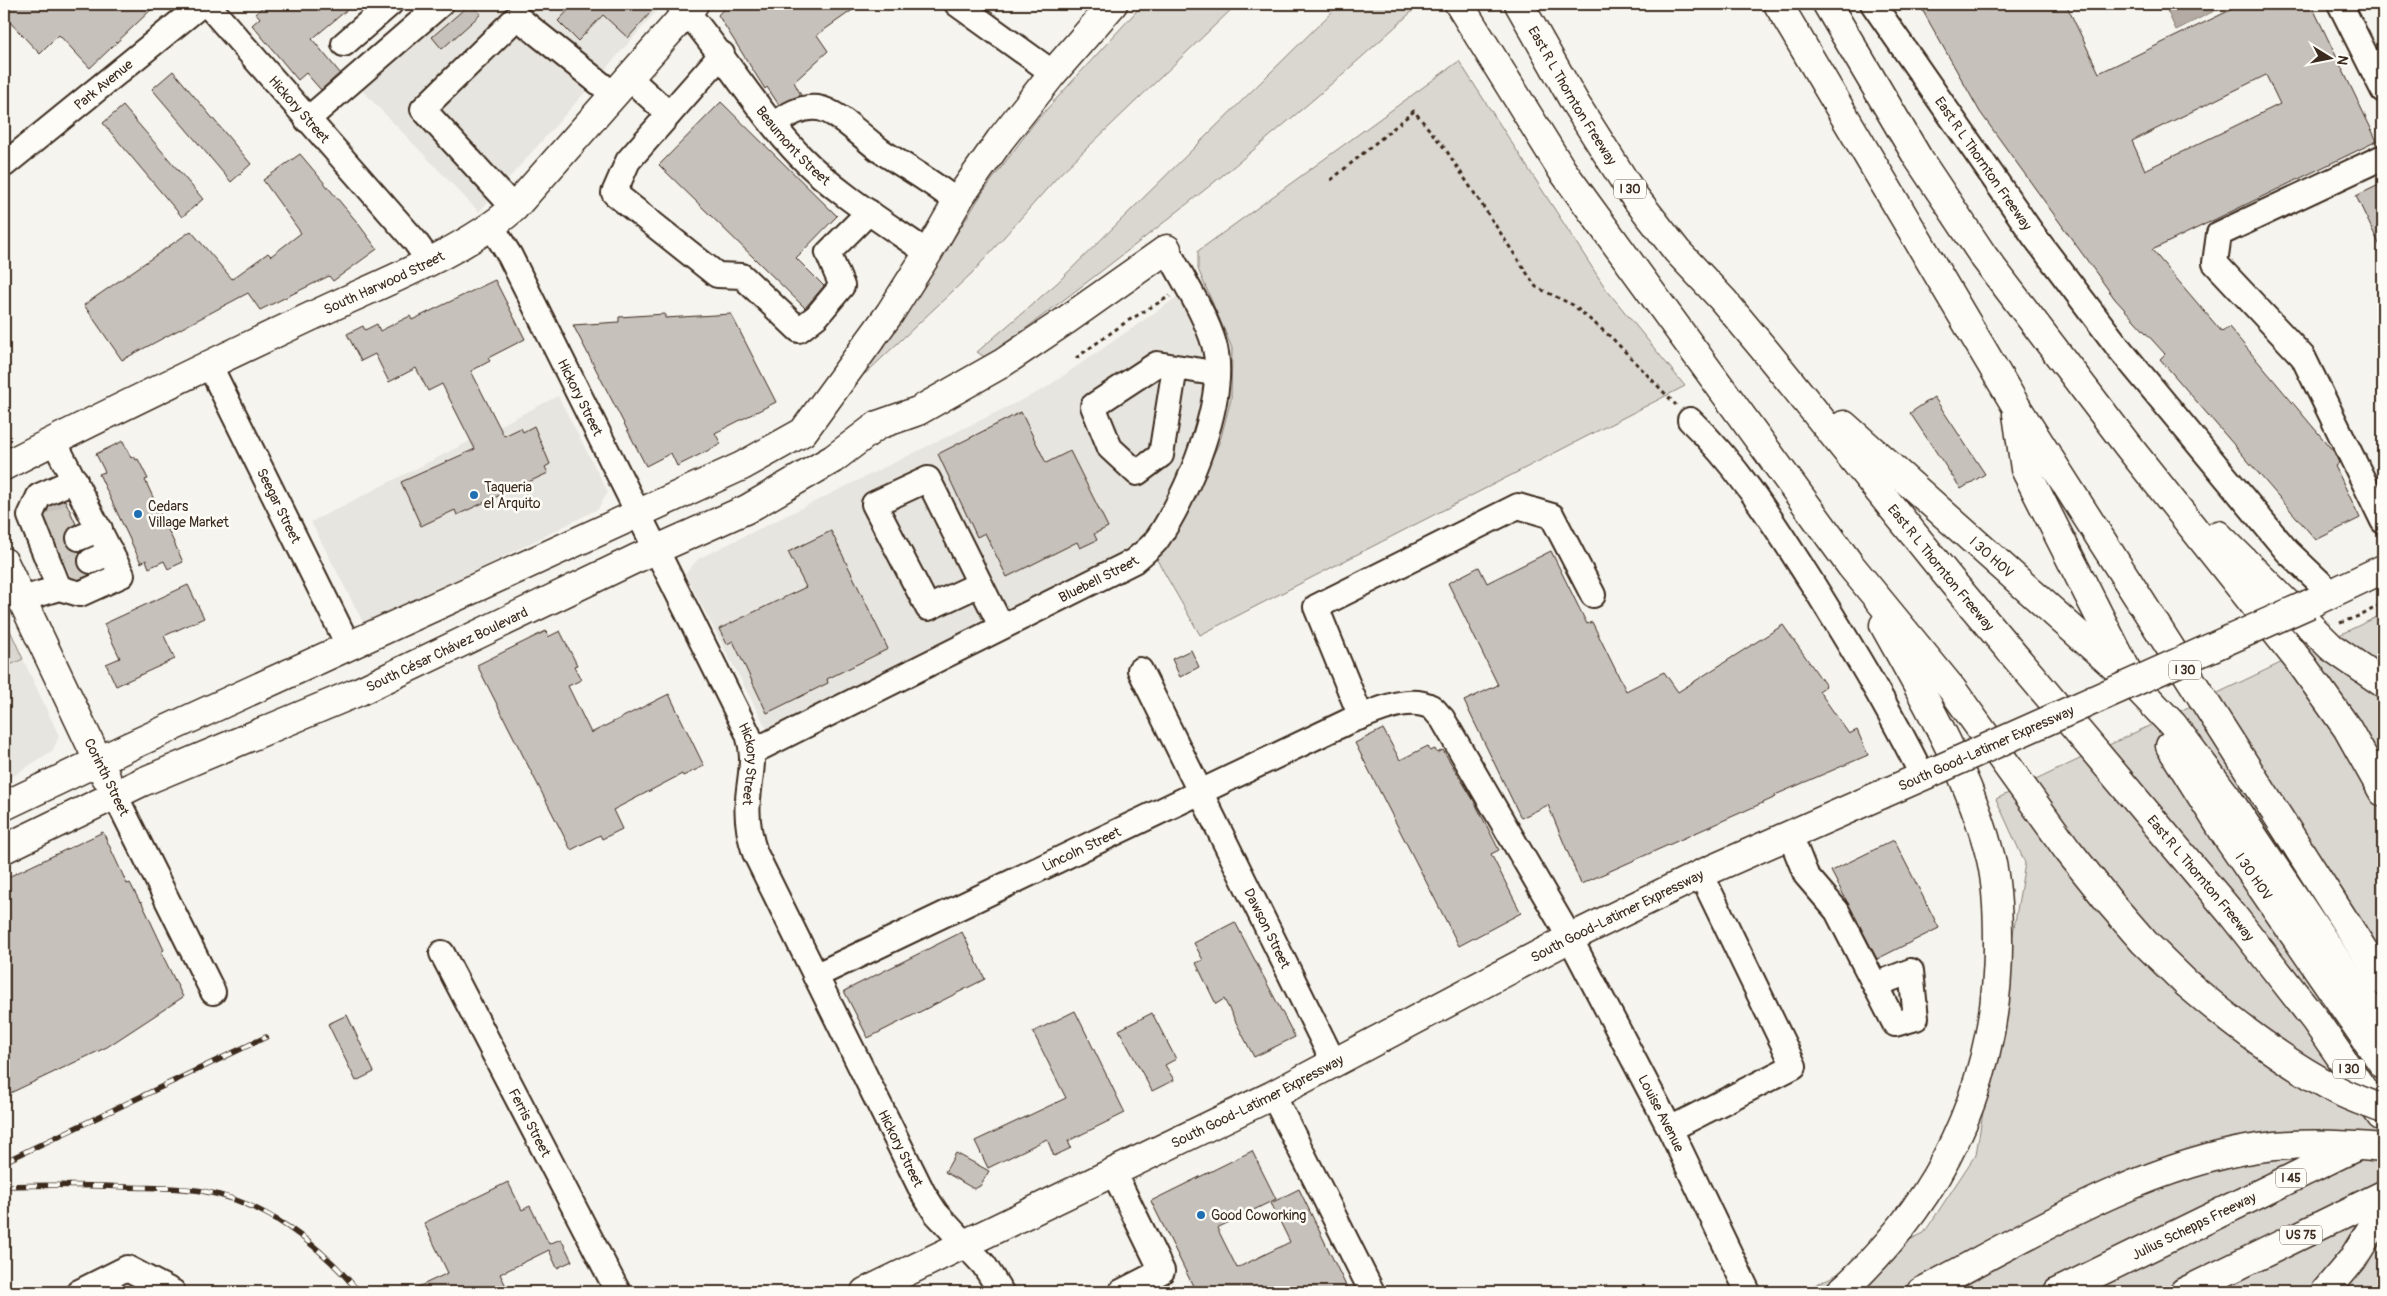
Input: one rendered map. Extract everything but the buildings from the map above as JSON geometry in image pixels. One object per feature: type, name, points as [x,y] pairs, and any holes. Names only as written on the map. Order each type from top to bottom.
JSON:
[{"type":"main road","points":[[4,806],[98,760],[742,466],[803,432],[890,313],[928,253],[957,202],[1000,140],[1053,73],[1113,4]]},
{"type":"main road","points":[[1459,4],[1562,170],[1851,566],[1952,688],[2045,818],[2111,904],[2186,983],[2251,1036],[2292,1064],[2338,1091],[2383,1110]]},
{"type":"main road","name":"East R L Thornton Freeway","points":[[1519,4],[1575,104],[1634,196],[1677,251],[1723,300],[1768,354],[1954,584],[2231,913],[2315,1020],[2383,1119]]},
{"type":"main road","name":"I 30","points":[[1778,4],[2016,406],[2383,981]]},
{"type":"main road","points":[[1826,4],[1918,158],[1984,257],[2128,446],[2303,666],[2347,728],[2383,792]]},
{"type":"main road","name":"South Harwood Street","points":[[4,466],[209,364],[429,261],[492,227],[514,208],[690,8]]},
{"type":"main road","name":"South César Chávez Boulevard","points":[[4,849],[115,795],[360,691],[656,549],[747,509],[834,459],[878,425],[918,411],[1001,364],[1065,322],[1167,249]]},
{"type":"main road","name":"I 30 HOV","points":[[1768,354],[1892,470],[2133,684],[2173,725],[2227,797],[2383,1029]]},
{"type":"main road","name":"I 30 HOV","points":[[2016,406],[2025,468],[2133,684],[2183,769],[2229,840],[2383,1064]]},
{"type":"main road","points":[[2128,446],[2331,647],[2383,683]]},
{"type":"main road","name":"Corinth Street","points":[[4,562],[115,795]]},
{"type":"main road","points":[[1840,1292],[1877,1256],[1908,1219],[1940,1169],[1969,1112],[1985,1060],[1994,1017],[1998,972],[1998,912],[1991,859],[1973,801],[1929,706],[1851,566]]},
{"type":"main road","name":"South Good-Latimer Expressway","points":[[865,1292],[1114,1173],[1273,1094],[1570,938],[1701,874],[1930,774],[2383,569]]},
{"type":"main road","name":"Julius Schepps Freeway","points":[[2058,1292],[2383,1134]]},
{"type":"main road","points":[[1921,1292],[2100,1201],[2149,1179],[2200,1161],[2258,1148],[2300,1145],[2343,1144],[2383,1148]]},
{"type":"main road","name":"US 75","points":[[2184,1292],[2383,1195]]},
{"type":"main road","points":[[2328,1289],[2352,1260],[2383,1210]]},
{"type":"street","name":"Park Avenue","points":[[4,165],[202,4]]},
{"type":"street","name":"Hickory Street","points":[[207,4],[414,240],[429,261]]},
{"type":"street","points":[[344,44],[390,4]]},
{"type":"street","points":[[308,120],[441,4]]},
{"type":"street","points":[[956,4],[1053,73]]},
{"type":"street","name":"East R L Thornton Freeway","points":[[1873,4],[2034,236],[2118,347],[2287,551],[2320,598]]},
{"type":"street","points":[[2340,4],[2383,90]]},
{"type":"street","name":"Beaumont Street","points":[[690,8],[774,125],[801,157],[869,212],[928,253]]},
{"type":"street","points":[[514,208],[423,109],[518,17],[620,86],[669,114]]},
{"type":"street","points":[[722,54],[628,161],[614,193],[717,275],[742,276],[799,330],[817,316],[842,286],[828,253],[869,212]]},
{"type":"street","points":[[774,125],[791,113],[808,108],[821,108],[937,185],[957,202]]},
{"type":"street","points":[[2383,156],[2219,234],[2215,262],[2303,357],[2383,522]]},
{"type":"street","name":"Hickory Street","points":[[492,227],[510,256],[748,734],[754,751],[748,799],[749,836],[755,853],[923,1192],[936,1213],[984,1265],[1001,1292]]},
{"type":"street","name":"Bluebell Street","points":[[754,751],[1134,561],[1155,542],[1182,495],[1202,446],[1214,406],[1217,374],[1214,345],[1167,249]]},
{"type":"street","name":"Seegar Street","points":[[209,364],[349,647]]},
{"type":"street","points":[[1175,367],[1217,374]]},
{"type":"street","points":[[1690,420],[1719,448],[1767,512],[1890,713],[1930,774]]},
{"type":"street","points":[[54,441],[75,480],[80,512],[89,534],[101,556],[122,575],[80,594],[60,578],[46,539],[30,516],[39,496],[75,480]]},
{"type":"street","points":[[980,584],[928,608],[874,504],[928,479],[1001,626]]},
{"type":"street","points":[[1354,720],[1316,607],[1518,506],[1552,516],[1592,595]]},
{"type":"street","points":[[22,599],[60,578]]},
{"type":"street","name":"Dawson Street","points":[[1140,670],[1334,1063]]},
{"type":"street","name":"Louise Avenue","points":[[1354,720],[1409,702],[1421,703],[1432,708],[1442,718],[1570,938],[1670,1129],[1748,1292]]},
{"type":"street","name":"Lincoln Street","points":[[815,976],[1201,791],[1354,720]]},
{"type":"street","name":"Corinth Street","points":[[115,795],[213,992]]},
{"type":"street","points":[[1790,835],[1806,875],[1837,911],[1875,985]]},
{"type":"street","points":[[1670,1129],[1794,1066],[1701,874]]},
{"type":"street","name":"Ferris Street","points":[[442,953],[618,1292]]},
{"type":"street","points":[[1273,1094],[1372,1292]]},
{"type":"street","points":[[1114,1173],[1162,1271],[1121,1292]]},
{"type":"street","points":[[79,1292],[127,1268],[173,1292]]},
{"type":"path","points":[[1331,180],[1414,111],[1446,150],[1536,287],[1574,305],[1612,338],[1690,420]]},
{"type":"path","points":[[1076,358],[1126,322],[1186,287]]},
{"type":"path","points":[[2340,623],[2364,614],[2383,603]]},
{"type":"shaded area","points":[[452,4],[663,4],[479,212],[358,86]]},
{"type":"shaded area","points":[[1143,4],[1237,4],[1060,174],[972,273],[865,374],[859,372],[908,311],[983,192],[1035,122]]},
{"type":"shaded area","points":[[1340,4],[1420,4],[1262,143],[1153,231],[986,358],[977,352],[1057,283]]},
{"type":"shaded area","points":[[2164,4],[2216,4],[2218,9],[2176,30]]},
{"type":"shaded area","points":[[1459,61],[1606,289],[1685,386],[1200,635],[1157,560],[1189,507],[1220,441],[1231,399],[1232,348],[1198,269],[1198,251]]},
{"type":"shaded area","points":[[1202,280],[1232,348],[1231,399],[1220,441],[1189,507],[1157,560],[779,752],[685,574],[698,559],[1044,389]]},
{"type":"shaded area","points":[[558,396],[608,492],[598,509],[420,599],[364,624],[311,522]]},
{"type":"shaded area","points":[[2383,614],[2383,1292],[1800,1292],[1924,1233],[1976,1154],[2025,863],[1996,799]]},
{"type":"shaded area","points":[[4,617],[23,659],[4,668]]},
{"type":"shaded area","points":[[23,659],[59,736],[53,750],[4,782],[4,668]]},
{"type":"tunnel","points":[[49,526],[71,516]]},
{"type":"tunnel","points":[[57,548],[79,538]]},
{"type":"tunnel","points":[[68,570],[91,561]]},
{"type":"railway","points":[[4,1162],[266,1037]]},
{"type":"railway","points":[[4,1186],[174,1188],[202,1191],[225,1197],[269,1215],[289,1228],[326,1258],[359,1292]]},
{"type":"place","name":"Taqueria el Arquito","points":[[474,495]]},
{"type":"place","name":"Cedars Village Market","points":[[138,514]]},
{"type":"place","name":"Good Coworking","points":[[1201,1215]]}]
